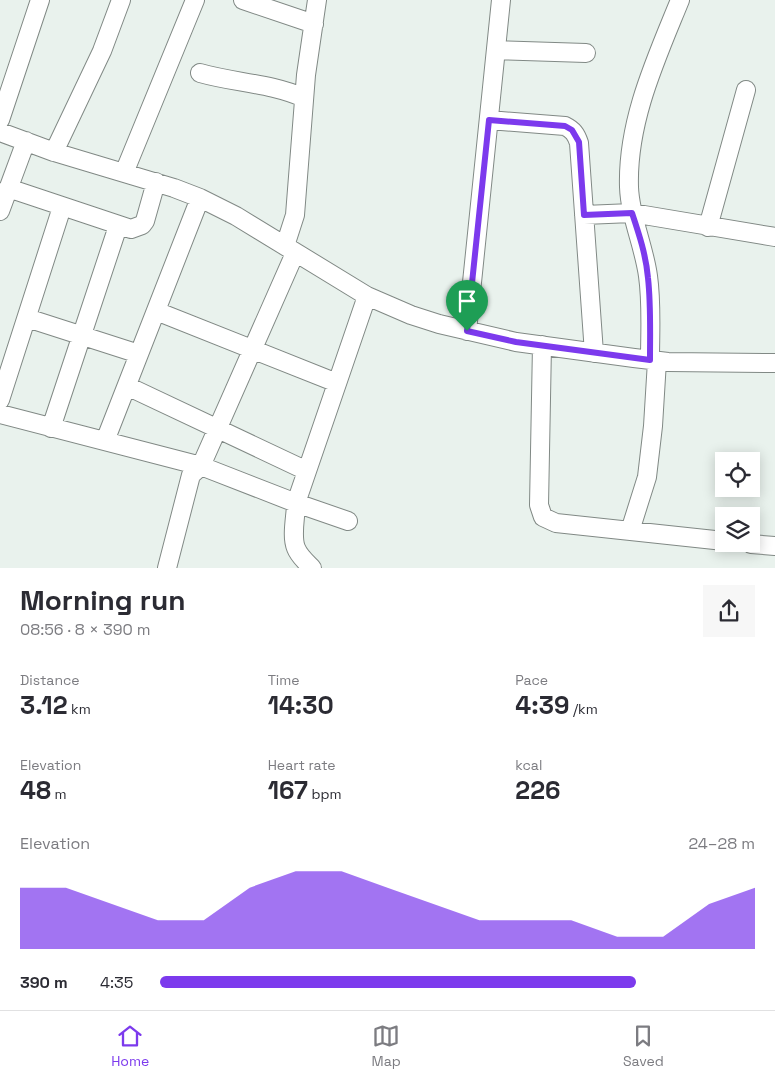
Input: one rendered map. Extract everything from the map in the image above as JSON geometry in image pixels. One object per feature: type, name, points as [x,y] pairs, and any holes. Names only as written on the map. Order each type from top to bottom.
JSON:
[{"type":"street","points":[[0,120],[40,0]]},
{"type":"street","points":[[54,152],[102,51],[121,0]]},
{"type":"street","points":[[124,173],[195,0]]},
{"type":"street","points":[[243,0],[314,24]]},
{"type":"street","points":[[167,568],[191,475],[201,466],[218,429],[253,349],[290,250],[295,215],[304,98],[317,0]]},
{"type":"street","points":[[467,331],[501,0]]},
{"type":"street","points":[[630,531],[647,477],[654,426],[653,360],[648,276],[642,243],[632,213],[629,189],[629,164],[645,86],[680,0]]},
{"type":"street","points":[[496,50],[586,53]]},
{"type":"street","points":[[200,73],[222,79],[268,85],[304,98]]},
{"type":"street","points":[[708,227],[746,90]]},
{"type":"street","points":[[489,120],[565,126],[572,130],[579,142],[594,353]]},
{"type":"street","points":[[0,132],[54,152],[156,182],[200,198],[236,216],[367,296],[411,315],[439,324],[516,342],[653,360],[775,363]]},
{"type":"street","points":[[0,211],[26,141]]},
{"type":"street","points":[[8,188],[131,229],[142,225],[146,221],[156,182]]},
{"type":"street","points":[[105,442],[200,198]]},
{"type":"street","points":[[0,400],[62,207]]},
{"type":"street","points":[[584,215],[632,213],[775,237]]},
{"type":"street","points":[[52,428],[118,226]]},
{"type":"street","points":[[312,568],[302,558],[296,548],[296,503],[367,296]]},
{"type":"street","points":[[156,311],[338,383]]},
{"type":"street","points":[[26,318],[139,354]]},
{"type":"street","points":[[542,345],[539,505],[543,517],[556,523],[715,540]]},
{"type":"street","points":[[127,386],[308,471]]},
{"type":"street","points":[[0,414],[201,466],[348,521]]},
{"type":"street","points":[[760,545],[775,546]]},
{"type":"route","points":[[489,120],[565,126],[576,134],[579,142],[584,215],[632,213],[642,243],[648,276],[650,360],[516,342],[467,331],[489,120]]}]
